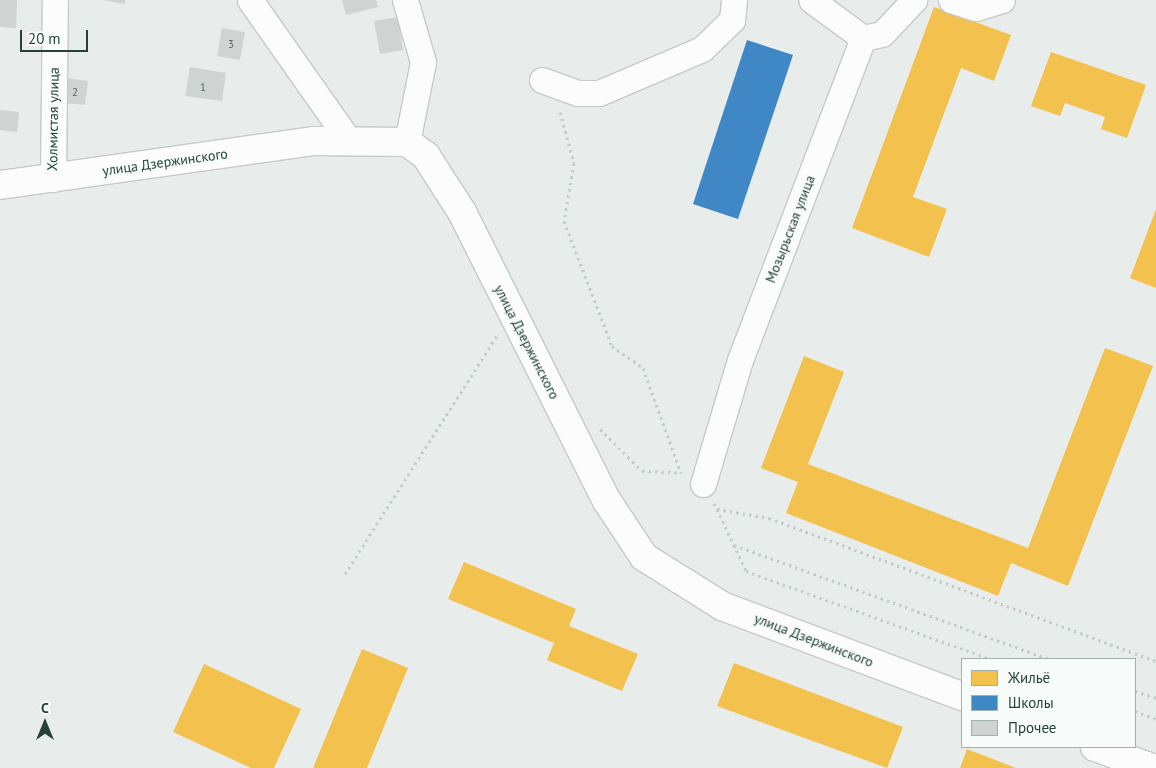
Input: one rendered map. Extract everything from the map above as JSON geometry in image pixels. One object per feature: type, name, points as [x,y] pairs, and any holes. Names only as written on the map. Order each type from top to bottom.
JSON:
[{"type":"street","name":"Холмистая улица","points":[[53,179],[55,0]]},
{"type":"street","points":[[250,0],[347,138]]},
{"type":"street","points":[[405,0],[423,62],[407,142]]},
{"type":"street","points":[[548,83],[577,93],[598,93],[702,50],[732,20],[734,0]]},
{"type":"street","points":[[811,0],[863,38],[882,34],[914,0]]},
{"type":"street","points":[[951,0],[976,8],[1002,0]]},
{"type":"street","name":"Мозырьская улица","points":[[703,484],[740,360],[863,38]]},
{"type":"street","name":"улица Дзержинского","points":[[0,184],[53,179],[347,138],[407,142],[426,156],[462,212],[607,502],[644,557],[722,606],[961,696]]},
{"type":"street","points":[[1098,748],[1152,768]]},
{"type":"path","points":[[548,83],[574,163],[564,221],[612,346],[643,368],[679,472]]},
{"type":"path","points":[[345,574],[512,312]]},
{"type":"path","points":[[595,424],[642,471],[679,472],[703,484],[717,508],[746,571],[988,658]]},
{"type":"path","points":[[717,508],[769,518],[1156,661]]},
{"type":"path","points":[[734,545],[1046,658]]},
{"type":"path","points":[[1136,691],[1156,698]]},
{"type":"path","points":[[1136,711],[1156,719]]},
{"type":"building: Жильё","points":[[934,7],[1011,35],[994,81],[961,68],[913,197],[947,209],[929,257],[852,228]]},
{"type":"building: Жильё","points":[[1051,52],[1146,85],[1127,138],[1101,129],[1105,117],[1065,103],[1060,116],[1031,106]]},
{"type":"building: Жильё","points":[[1156,209],[1156,288],[1130,278]]},
{"type":"building: Жильё","points":[[1105,348],[1153,366],[1068,586],[1011,563],[998,596],[786,513],[798,482],[761,468],[804,356],[844,372],[808,464],[1028,548]]},
{"type":"building: Жильё","points":[[464,562],[576,609],[569,626],[638,654],[622,691],[547,660],[554,643],[448,599]]},
{"type":"building: Жильё","points":[[362,649],[408,668],[367,768],[313,768]]},
{"type":"building: Жильё","points":[[734,663],[903,727],[887,768],[717,706]]},
{"type":"building: Жильё","points":[[204,664],[301,709],[274,768],[251,768],[173,732]]},
{"type":"building: Жильё","points":[[967,749],[1016,768],[960,768]]},
{"type":"building: Школы","points":[[747,40],[793,55],[738,219],[693,204]]},
{"type":"building: Прочее","points":[[0,0],[17,0],[16,28],[0,27]]},
{"type":"building: Прочее","points":[[102,0],[125,0],[125,4]]},
{"type":"building: Прочее","points":[[342,0],[376,0],[378,7],[346,15]]},
{"type":"building: Прочее","points":[[398,17],[403,50],[380,54],[374,21]]},
{"type":"building: Прочее","points":[[222,28],[245,32],[240,60],[217,56]]},
{"type":"building: Прочее","points":[[190,67],[226,73],[222,101],[185,96]]},
{"type":"building: Прочее","points":[[66,78],[88,81],[85,105],[63,103]]},
{"type":"building: Прочее","points":[[0,110],[19,112],[17,132],[0,130]]}]
